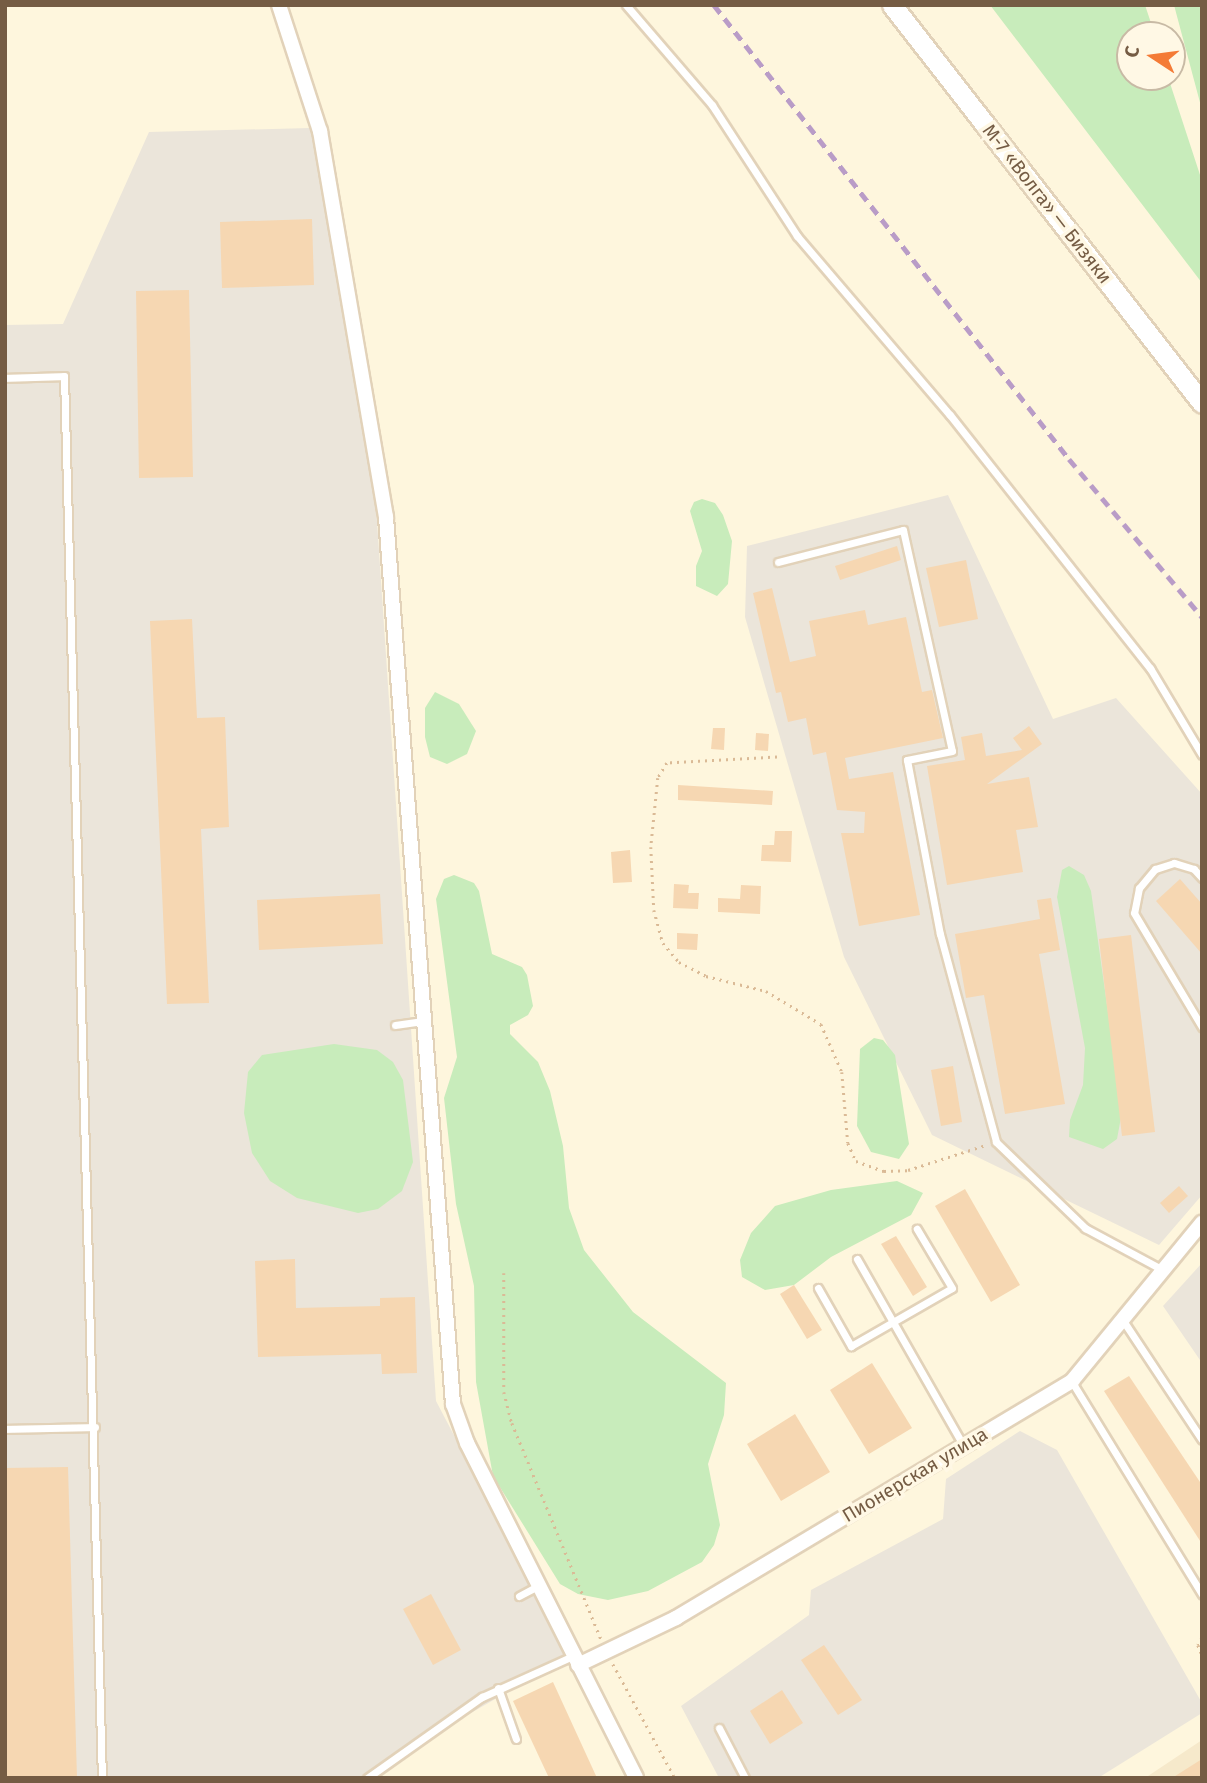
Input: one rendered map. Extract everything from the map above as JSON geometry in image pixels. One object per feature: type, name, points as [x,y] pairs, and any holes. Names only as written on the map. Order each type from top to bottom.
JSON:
[{"type":"main road","name":"М-7 «Волга» — Бизяки","points":[[892,5],[1202,403]]},
{"type":"street","points":[[279,5],[320,131],[386,517],[453,1404],[467,1443],[636,1778]]},
{"type":"street","name":"Пионерская улица","points":[[575,1660],[607,1652],[676,1618],[1072,1381],[1124,1322],[1202,1223]]},
{"type":"lane","points":[[626,5],[712,105],[797,236],[950,415],[1150,668],[1202,755]]},
{"type":"lane","points":[[5,378],[64,376],[102,1778]]},
{"type":"lane","points":[[778,562],[903,530],[952,751],[907,760],[940,934],[996,1142],[1084,1228],[1163,1270]]},
{"type":"lane","points":[[1202,878],[1194,869],[1174,863],[1155,869],[1139,888],[1134,912],[1202,1027]]},
{"type":"lane","points":[[395,1025],[426,1021]]},
{"type":"lane","points":[[818,1288],[851,1346],[952,1289],[917,1229]]},
{"type":"lane","points":[[857,1259],[964,1446]]},
{"type":"lane","points":[[1124,1322],[1202,1440]]},
{"type":"lane","points":[[1072,1381],[1202,1594]]},
{"type":"lane","points":[[5,1429],[94,1427]]},
{"type":"lane","points":[[519,1595],[538,1586]]},
{"type":"lane","points":[[367,1778],[498,1688],[575,1660]]},
{"type":"lane","points":[[498,1688],[516,1739]]},
{"type":"lane","points":[[719,1728],[745,1778]]},
{"type":"path","points":[[777,757],[667,763],[657,778],[651,847],[654,910],[663,943],[679,962],[706,976],[766,990],[821,1024],[842,1072],[848,1143],[856,1161],[884,1171],[908,1170],[996,1142]]},
{"type":"path","points":[[504,1273],[503,1381],[512,1423],[607,1652],[675,1778]]},
{"type":"path","points":[[1202,1638],[1198,1645],[1202,1655]]},
{"type":"shaded area","points":[[310,128],[367,372],[436,1401],[570,1656],[417,1744],[374,1778],[5,1778],[5,325],[63,324],[149,132]]},
{"type":"shaded area","points":[[948,495],[1053,719],[1116,698],[1202,794],[1202,1195],[1159,1245],[932,1135],[844,957],[745,617],[747,546]]},
{"type":"shaded area","points":[[1202,1263],[1202,1363],[1163,1306]]},
{"type":"shaded area","points":[[1020,1431],[1057,1450],[1202,1703],[1202,1713],[1098,1778],[719,1778],[681,1706],[809,1615],[811,1590],[943,1519],[946,1479]]},
{"type":"shaded area","points":[[1202,1740],[1202,1778],[1145,1778]]},
{"type":"green space","points":[[990,5],[1145,5],[1150,21],[1116,21],[1116,91],[1173,91],[1202,181],[1202,283]]},
{"type":"green space","points":[[1174,5],[1202,5],[1202,110],[1186,50],[1186,21],[1178,21]]},
{"type":"green space","points":[[702,499],[715,503],[723,515],[732,541],[728,584],[717,596],[696,586],[696,566],[702,551],[690,511],[694,502]]},
{"type":"green space","points":[[435,692],[459,704],[476,731],[467,754],[447,764],[430,757],[425,737],[425,708]]},
{"type":"green space","points":[[1069,866],[1084,875],[1091,891],[1122,1112],[1117,1139],[1103,1149],[1069,1137],[1070,1120],[1083,1085],[1085,1048],[1057,897],[1062,870]]},
{"type":"green space","points":[[454,875],[474,883],[479,891],[492,954],[522,967],[527,975],[533,1006],[528,1015],[510,1025],[510,1034],[538,1062],[550,1091],[563,1146],[569,1208],[584,1250],[633,1312],[726,1383],[724,1415],[708,1464],[720,1525],[714,1545],[702,1562],[648,1591],[608,1600],[578,1594],[560,1584],[493,1476],[476,1382],[474,1286],[456,1204],[444,1098],[457,1057],[436,899],[444,879]]},
{"type":"green space","points":[[874,1038],[883,1040],[895,1055],[909,1144],[899,1159],[871,1152],[857,1126],[860,1049]]},
{"type":"green space","points":[[334,1044],[377,1050],[393,1062],[403,1080],[413,1162],[402,1191],[378,1209],[358,1213],[297,1198],[270,1181],[252,1153],[244,1113],[248,1072],[262,1055]]},
{"type":"green space","points":[[897,1181],[923,1193],[911,1215],[831,1257],[794,1285],[765,1290],[742,1277],[740,1260],[751,1233],[775,1206],[831,1190]]},
{"type":"building","points":[[312,219],[314,285],[222,288],[220,222]]},
{"type":"building","points":[[189,290],[193,477],[139,478],[136,291]]},
{"type":"building","points":[[897,546],[901,560],[840,580],[835,566]]},
{"type":"building","points":[[966,560],[978,619],[939,627],[926,568]]},
{"type":"building","points":[[772,588],[790,662],[816,656],[809,621],[865,610],[868,625],[906,617],[922,692],[932,690],[943,738],[845,758],[849,779],[893,772],[920,915],[859,926],[841,833],[864,833],[865,812],[837,810],[826,752],[813,755],[806,718],[788,722],[781,692],[776,693],[753,593]]},
{"type":"building","points":[[192,619],[197,718],[225,717],[229,827],[201,829],[209,1003],[167,1004],[150,621]]},
{"type":"building","points":[[1029,726],[1042,744],[987,784],[1029,777],[1038,827],[1016,830],[1023,872],[947,885],[927,766],[965,760],[961,737],[982,733],[986,756],[1022,750],[1013,738]]},
{"type":"building","points":[[713,728],[725,728],[724,750],[711,749]]},
{"type":"building","points":[[756,733],[769,734],[768,751],[755,750]]},
{"type":"building","points":[[678,785],[773,791],[772,805],[678,800]]},
{"type":"building","points":[[775,831],[792,831],[791,862],[761,861],[762,845],[774,845]]},
{"type":"building","points":[[630,850],[632,882],[613,883],[611,852]]},
{"type":"building","points":[[1180,879],[1202,904],[1202,954],[1156,901]]},
{"type":"building","points":[[674,884],[689,885],[688,893],[699,893],[698,909],[673,908]]},
{"type":"building","points":[[741,885],[761,886],[760,914],[718,912],[718,898],[740,899]]},
{"type":"building","points":[[380,894],[383,944],[259,950],[257,900]]},
{"type":"building","points":[[1051,898],[1060,950],[1039,954],[1065,1104],[1005,1114],[984,995],[966,998],[955,934],[1040,919],[1037,900]]},
{"type":"building","points":[[677,933],[698,934],[697,950],[677,949]]},
{"type":"building","points":[[1131,935],[1155,1132],[1122,1136],[1099,939]]},
{"type":"building","points":[[953,1066],[962,1122],[941,1126],[931,1070]]},
{"type":"building","points":[[1179,1186],[1188,1196],[1169,1213],[1160,1203]]},
{"type":"building","points":[[965,1189],[1020,1285],[991,1302],[935,1206]]},
{"type":"building","points":[[896,1236],[927,1287],[913,1296],[881,1244]]},
{"type":"building","points":[[295,1259],[296,1308],[380,1306],[380,1298],[415,1297],[417,1373],[382,1374],[381,1354],[258,1357],[255,1261]]},
{"type":"building","points":[[794,1285],[822,1330],[807,1339],[780,1294]]},
{"type":"building","points":[[872,1363],[912,1428],[869,1454],[830,1390]]},
{"type":"building","points":[[1129,1376],[1202,1485],[1202,1544],[1104,1391]]},
{"type":"building","points":[[795,1414],[830,1472],[781,1501],[747,1444]]},
{"type":"building","points":[[68,1467],[77,1778],[5,1778],[5,1468]]},
{"type":"building","points":[[431,1594],[461,1650],[433,1665],[403,1609]]},
{"type":"building","points":[[824,1645],[862,1700],[838,1715],[801,1660]]},
{"type":"building","points":[[553,1682],[597,1778],[549,1778],[513,1701]]},
{"type":"building","points":[[782,1690],[803,1723],[770,1744],[750,1711]]},
{"type":"building","points":[[1202,1759],[1202,1778],[1172,1778]]},
{"type":"railway","points":[[714,5],[1069,459],[1202,617]]}]
